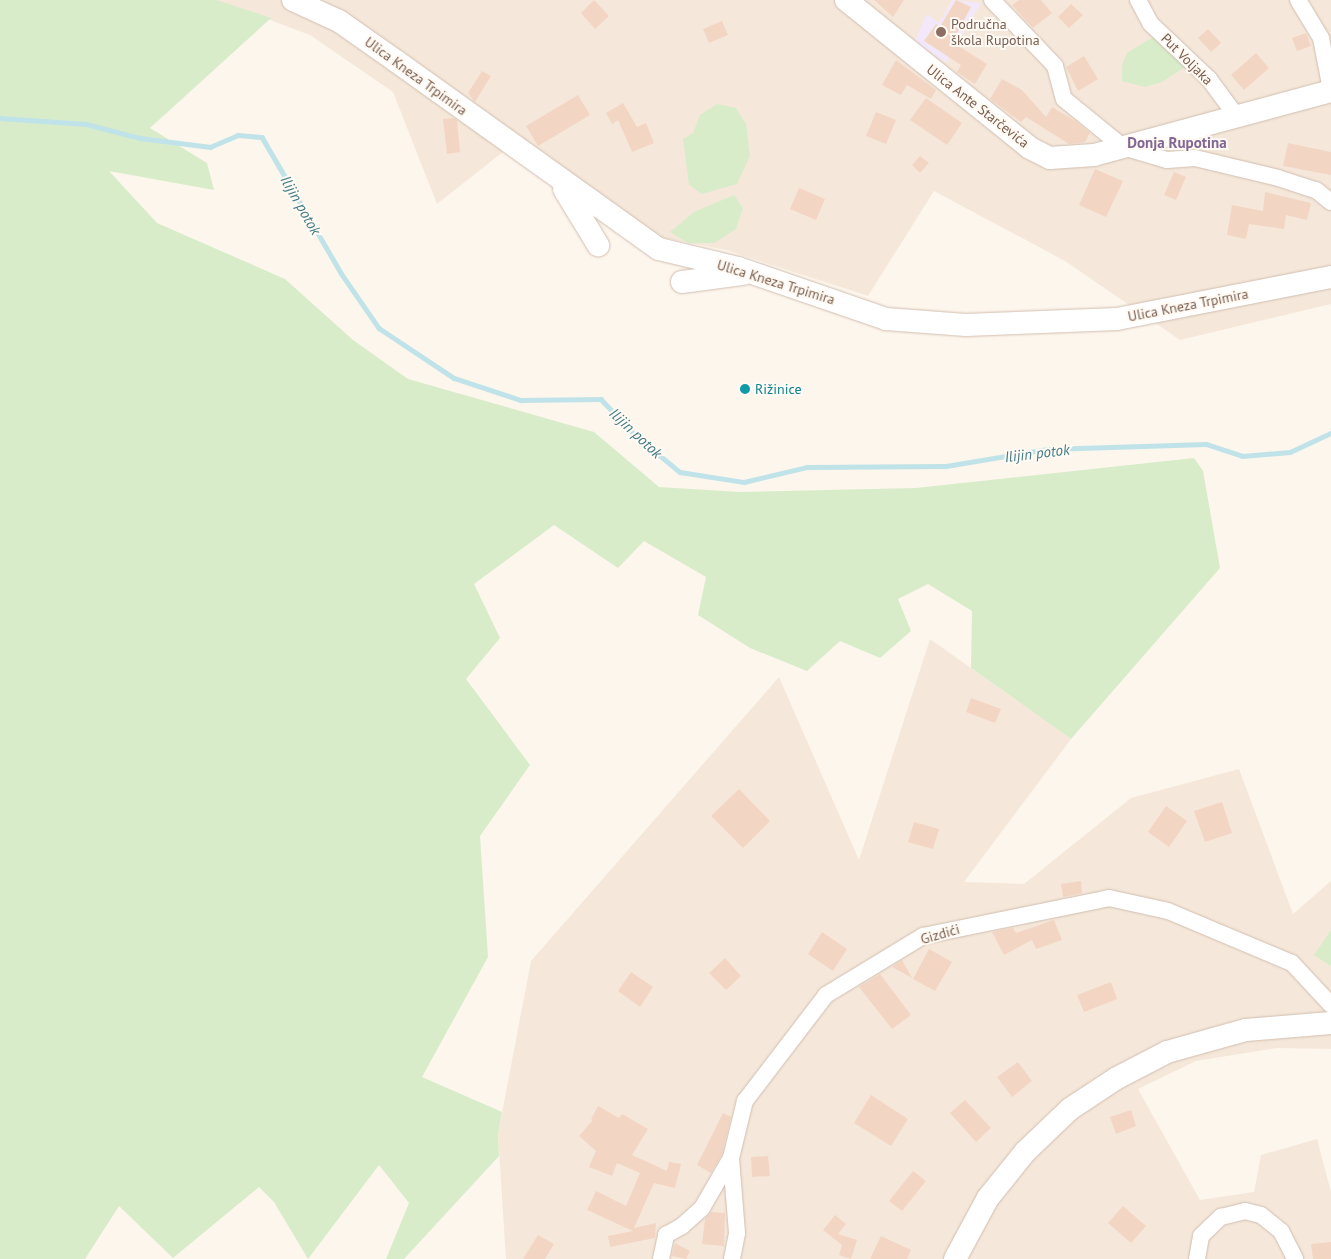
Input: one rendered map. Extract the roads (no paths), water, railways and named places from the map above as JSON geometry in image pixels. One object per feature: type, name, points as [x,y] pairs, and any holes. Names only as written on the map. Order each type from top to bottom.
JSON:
[{"type":"main road","name":"Ulica Kneza Trpimira","points":[[293,0],[338,21],[659,249],[754,273],[886,319],[966,325],[1117,319],[1331,277]]},
{"type":"main road","name":"Ulica Ante Starčevića","points":[[846,0],[1030,148],[1050,158],[1069,159],[1122,147],[1331,90]]},
{"type":"main road","points":[[555,176],[583,216],[598,245]]},
{"type":"main road","points":[[682,282],[754,273]]},
{"type":"main road","points":[[956,1259],[988,1198],[1025,1152],[1070,1109],[1167,1052],[1246,1030],[1331,1022]]},
{"type":"street","points":[[992,0],[1055,66],[1064,99],[1122,147],[1167,160],[1194,158],[1278,178],[1316,190],[1331,202]]},
{"type":"street","name":"Put Voljaka","points":[[1138,0],[1151,24],[1209,79],[1237,117]]},
{"type":"street","points":[[1298,0],[1322,38],[1331,90]]},
{"type":"street","name":"Gizdići","points":[[732,1259],[737,1233],[730,1158],[746,1101],[826,995],[924,936],[1109,898],[1168,912],[1292,963],[1331,1005]]},
{"type":"street","points":[[661,1259],[666,1235],[682,1226],[702,1208],[730,1158]]},
{"type":"street","points":[[1197,1259],[1201,1236],[1221,1216],[1245,1211],[1261,1215],[1281,1231],[1295,1259]]},
{"type":"waterway","name":"Ilijin potok","points":[[0,118],[86,124],[140,138],[210,147],[238,135],[262,137],[341,273],[379,328],[454,378],[521,400],[601,399],[635,435],[680,472],[744,482],[807,467],[946,466],[1048,449],[1206,444],[1242,456],[1290,452],[1331,433]]},
{"type":"place","name":"Područna škola Rupotina","points":[[941,32]]},
{"type":"place","name":"Rižinice","points":[[745,389]]},
{"type":"district","name":"Donja Rupotina","points":[[1177,143]]}]
